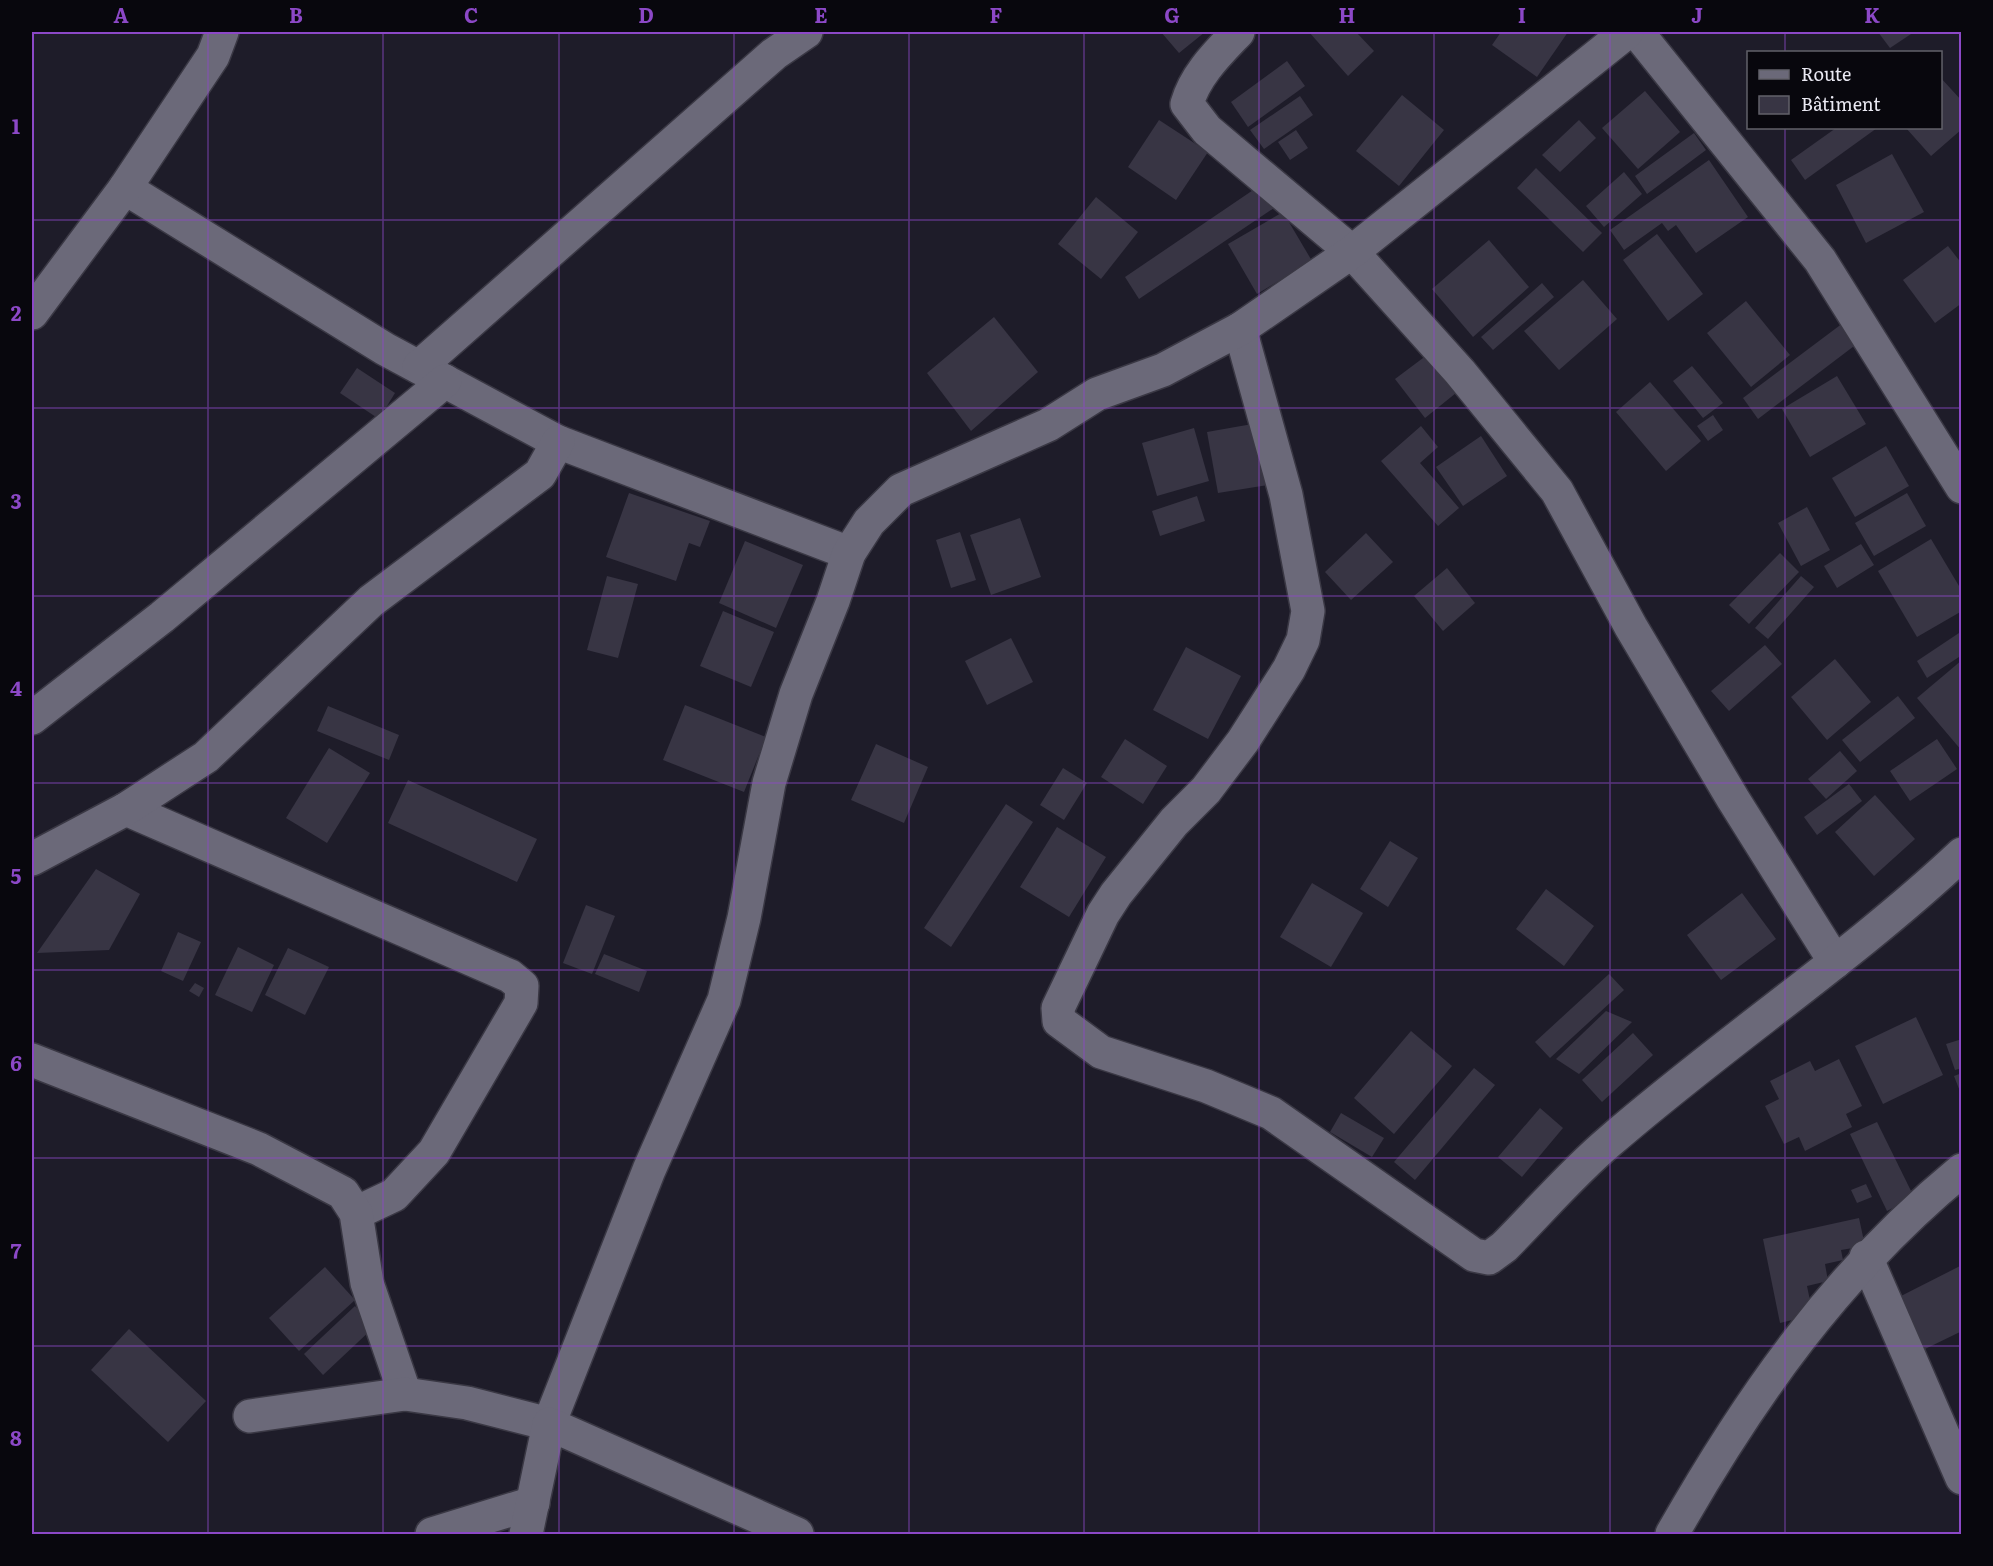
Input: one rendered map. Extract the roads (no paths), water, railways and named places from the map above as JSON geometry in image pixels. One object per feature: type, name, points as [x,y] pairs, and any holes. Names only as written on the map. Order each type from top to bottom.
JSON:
[{"type":"street","points":[[32,313],[125,188],[213,56],[222,32]]},
{"type":"street","points":[[32,718],[162,618],[432,374],[774,54],[806,32]]},
{"type":"street","points":[[1238,32],[1200,74],[1191,89],[1187,104],[1192,112],[1207,130],[1352,252],[1460,372],[1557,491],[1637,637],[1733,799],[1835,962]]},
{"type":"street","points":[[432,1534],[529,1519],[549,1424],[649,1170],[724,1000],[744,918],[769,783],[796,694],[834,601],[849,554],[869,522],[901,490],[1048,425],[1097,394],[1163,370],[1240,329],[1352,252],[1627,32]]},
{"type":"street","points":[[1637,32],[1821,260],[1962,486]]},
{"type":"street","points":[[125,188],[385,349],[558,442],[849,554]]},
{"type":"street","points":[[1240,329],[1286,495],[1308,611],[1303,640],[1289,669],[1243,741],[1206,790],[1144,857],[1103,914],[1058,1008],[1059,1021],[1101,1052],[1206,1086],[1271,1113],[1474,1255],[1489,1258],[1504,1247],[1608,1142],[1701,1065],[1908,904],[1962,854]]},
{"type":"street","points":[[32,859],[126,809],[206,757],[371,601],[540,474],[558,442]]},
{"type":"street","points":[[126,809],[510,976],[522,986],[521,1003],[434,1152],[394,1195],[356,1213]]},
{"type":"street","points":[[32,1060],[259,1149],[343,1193],[356,1213],[367,1283],[405,1394]]},
{"type":"street","points":[[1672,1534],[1715,1459],[1762,1388],[1816,1315],[1866,1257],[1962,1170]]},
{"type":"street","points":[[1866,1257],[1962,1478]]},
{"type":"street","points":[[250,1416],[405,1394],[467,1403],[549,1424],[797,1534]]}]
